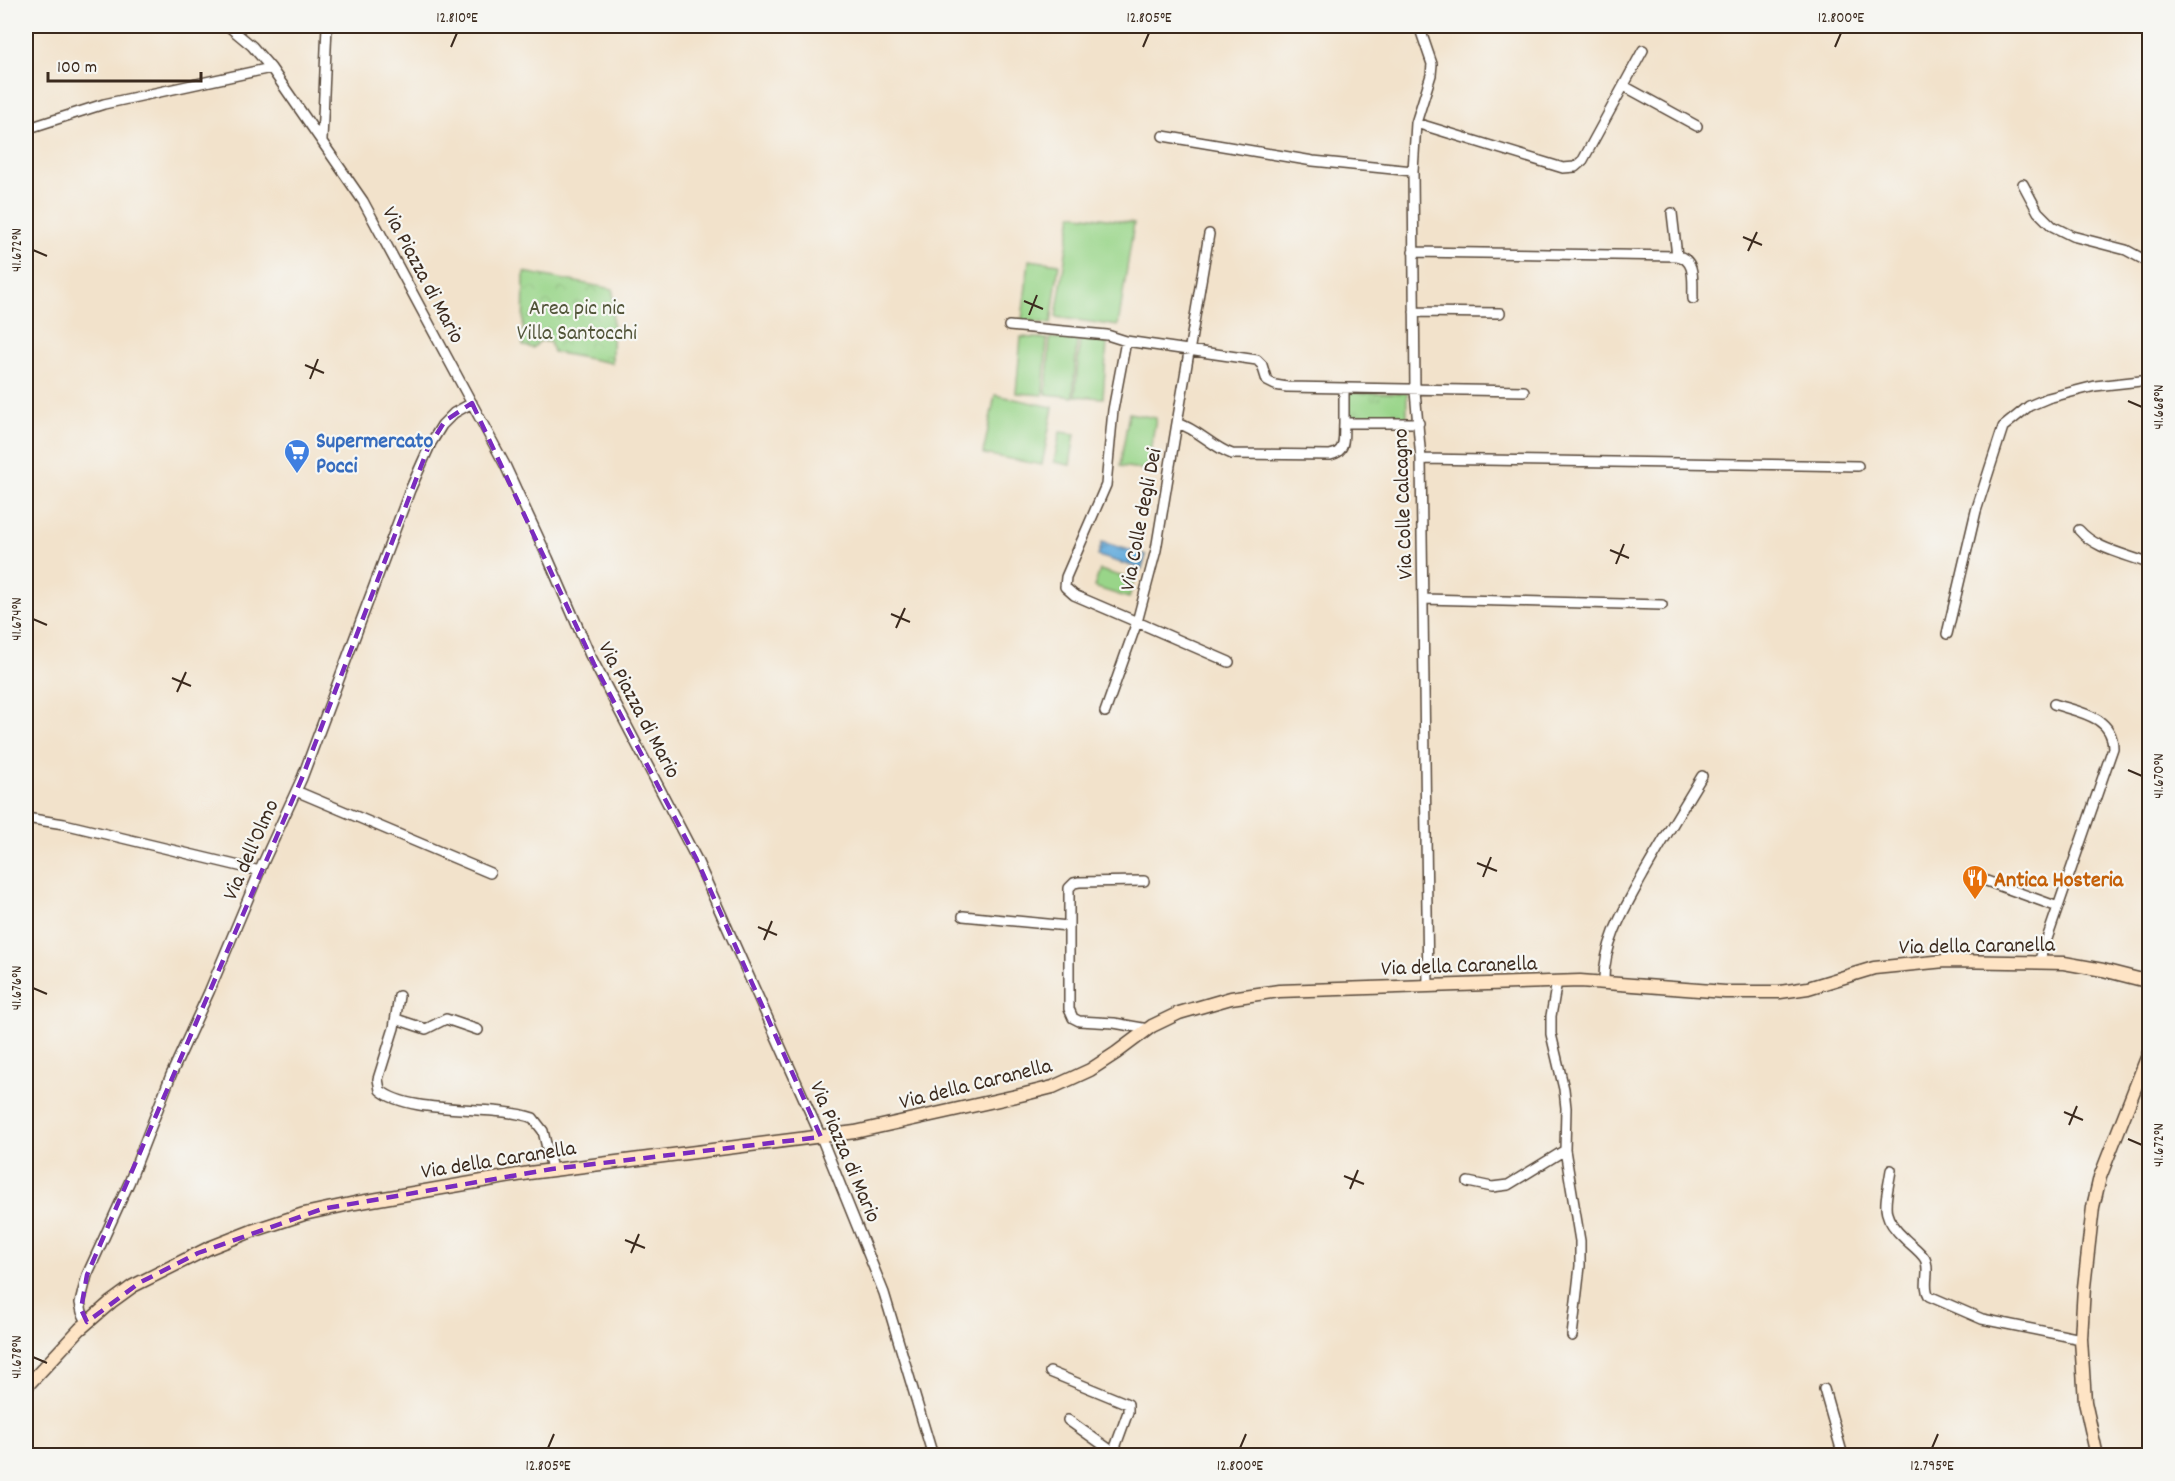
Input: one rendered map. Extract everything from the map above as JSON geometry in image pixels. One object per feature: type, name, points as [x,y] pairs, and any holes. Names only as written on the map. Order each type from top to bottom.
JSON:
[{"type":"main road","name":"Via della Caranella","points":[[26,1387],[87,1322],[121,1294],[209,1248],[274,1223],[338,1206],[552,1169],[821,1137],[873,1128],[1053,1087],[1106,1061],[1148,1029],[1185,1010],[1251,994],[1557,981],[1774,993],[1808,988],[1866,970],[1914,963],[2039,962],[2087,967],[2150,982]]},
{"type":"main road","points":[[2097,1455],[2085,1402],[2081,1339],[2084,1287],[2096,1192],[2150,1050]]},
{"type":"street","name":"Via Piazza di Mario","points":[[228,26],[252,46],[271,68],[374,218],[516,487],[590,655],[696,858],[821,1137],[884,1293],[933,1455]]},
{"type":"street","points":[[322,140],[327,26]]},
{"type":"street","name":"Via Colle Calcagno","points":[[1419,26],[1430,54],[1432,70],[1416,123],[1413,171],[1415,391],[1421,459],[1428,986]]},
{"type":"street","points":[[1416,123],[1563,168],[1572,168],[1580,165],[1643,50]]},
{"type":"street","points":[[26,129],[104,104],[271,68]]},
{"type":"street","points":[[1624,86],[1697,126]]},
{"type":"street","points":[[1163,136],[1313,161],[1413,171]]},
{"type":"street","points":[[2023,184],[2038,212],[2052,226],[2083,239],[2126,250],[2150,263]]},
{"type":"street","points":[[1672,213],[1677,256]]},
{"type":"street","name":"Via Colle degli Dei","points":[[1106,712],[1137,622],[1156,550],[1209,234]]},
{"type":"street","points":[[1413,252],[1677,256],[1685,258],[1691,264],[1693,299]]},
{"type":"street","points":[[1414,312],[1500,313]]},
{"type":"street","points":[[1010,326],[1107,335],[1126,341],[1257,360],[1263,366],[1265,379],[1279,386],[1344,390],[1524,391]]},
{"type":"street","name":"Via Colle degli Dei","points":[[1126,341],[1113,410],[1106,485],[1064,582],[1066,590],[1229,662]]},
{"type":"street","points":[[1947,634],[1976,512],[2003,427],[2029,406],[2048,398],[2095,386],[2150,380]]},
{"type":"street","name":"Via Colle degli Dei","points":[[1177,423],[1194,429],[1232,454],[1330,455],[1343,448],[1344,390]]},
{"type":"street","name":"Via dell'Olmo","points":[[87,1322],[80,1303],[87,1275],[122,1199],[167,1084],[296,791],[384,556],[428,448],[445,421],[458,410],[472,403]]},
{"type":"street","points":[[1344,423],[1419,423]]},
{"type":"street","points":[[1421,459],[1858,466]]},
{"type":"street","points":[[2079,530],[2085,537],[2098,544],[2150,564]]},
{"type":"street","points":[[1423,599],[1662,605]]},
{"type":"street","points":[[2039,962],[2114,748],[2111,733],[2101,722],[2054,704]]},
{"type":"street","points":[[1604,982],[1604,968],[1620,916],[1702,776]]},
{"type":"street","points":[[296,791],[489,873]]},
{"type":"street","points":[[26,818],[64,824],[260,871]]},
{"type":"street","points":[[1981,879],[2058,907]]},
{"type":"street","points":[[1144,881],[1079,882],[1071,885],[1068,893],[1070,1014],[1079,1021],[1114,1023],[1148,1029]]},
{"type":"street","points":[[963,916],[1068,926]]},
{"type":"street","points":[[1557,981],[1551,1016],[1551,1034],[1564,1095],[1565,1150],[1580,1248],[1572,1336]]},
{"type":"street","points":[[399,996],[396,1019],[378,1079],[378,1087],[382,1092],[413,1103],[533,1118],[543,1131],[552,1169]]},
{"type":"street","points":[[396,1019],[426,1029],[446,1019],[478,1030]]},
{"type":"street","points":[[1468,1182],[1495,1188],[1508,1185],[1565,1150]]},
{"type":"street","points":[[1891,1170],[1885,1206],[1886,1215],[1893,1227],[1924,1259],[1928,1271],[1926,1291],[1929,1296],[1982,1319],[2081,1339]]},
{"type":"street","points":[[1050,1372],[1128,1404],[1113,1454],[1068,1420]]},
{"type":"street","points":[[1824,1389],[1843,1455]]},
{"type":"highlighted area","points":[[472,403],[594,664],[696,858],[821,1137],[552,1169],[322,1209],[198,1253],[139,1283],[87,1322],[81,1309],[87,1275],[302,778],[428,448],[445,421]]},
{"type":"green space","points":[[1072,214],[1134,223],[1118,326],[1056,317]]},
{"type":"green space","points":[[1029,260],[1059,264],[1051,324],[1022,320]]},
{"type":"green space","name":"Area pic nic Villa Santocchi","points":[[524,272],[613,289],[612,363],[553,352],[550,342],[540,341],[533,348],[523,346]]},
{"type":"green space","points":[[1021,337],[1047,339],[1043,395],[1016,393]]},
{"type":"green space","points":[[1050,338],[1077,340],[1073,397],[1046,394]]},
{"type":"green space","points":[[1080,339],[1107,342],[1103,398],[1075,396]]},
{"type":"green space","points":[[1347,393],[1407,393],[1407,420],[1346,420]]},
{"type":"green space","points":[[995,395],[1053,407],[1042,465],[983,454]]},
{"type":"green space","points":[[1129,413],[1156,418],[1147,470],[1120,466]]},
{"type":"green space","points":[[1060,432],[1075,434],[1070,465],[1054,462]]},
{"type":"green space","points":[[1100,570],[1134,580],[1129,598],[1094,587]]},
{"type":"water","points":[[1102,542],[1146,555],[1142,569],[1098,556]]},
{"type":"place","name":"Supermercato Pocci","points":[[297,475]]},
{"type":"place","name":"Antica Hosteria","points":[[1975,901]]}]
